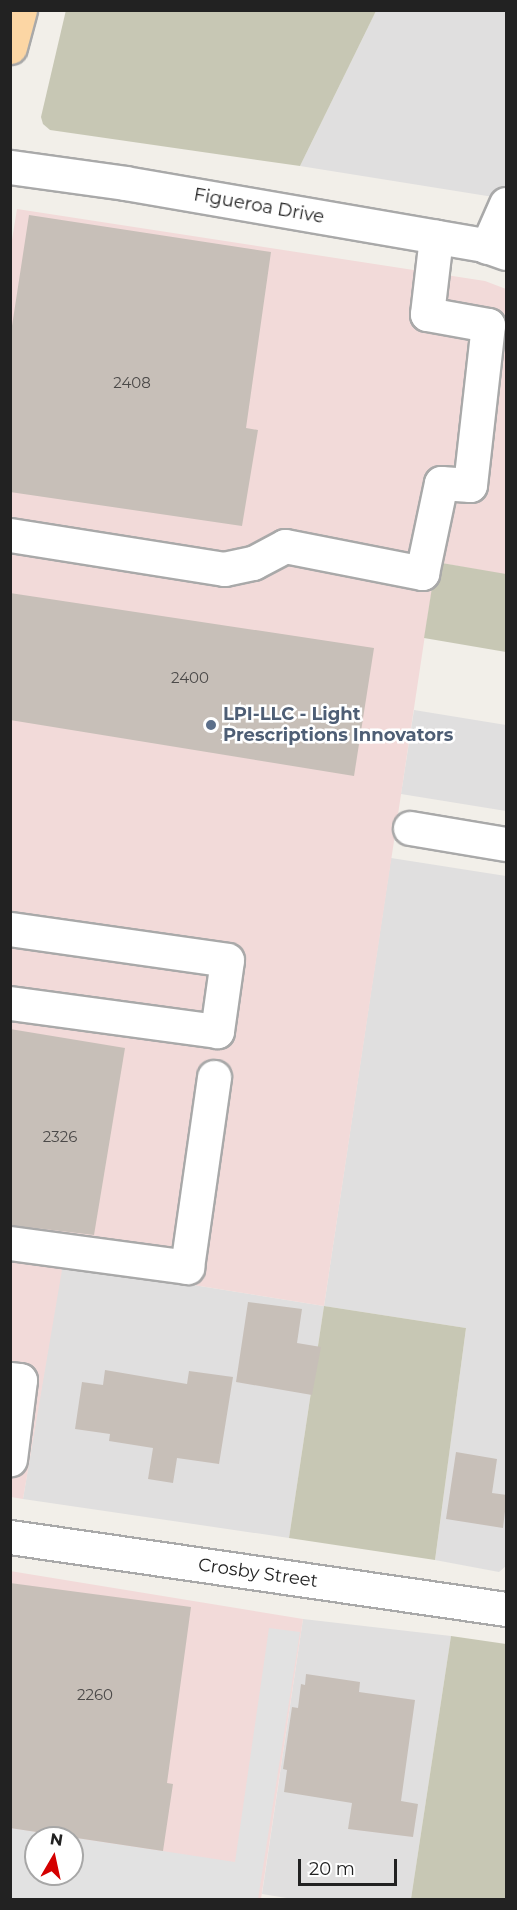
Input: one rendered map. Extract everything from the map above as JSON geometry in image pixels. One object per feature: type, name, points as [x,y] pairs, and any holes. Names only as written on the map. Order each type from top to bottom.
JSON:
[{"type":"main road","points":[[10,47],[20,10]]},
{"type":"street","name":"Figueroa Drive","points":[[10,167],[125,183],[436,237],[497,250]]},
{"type":"street","points":[[497,250],[507,204]]},
{"type":"street","points":[[10,535],[224,569],[254,563],[285,546],[422,573],[441,483],[470,485],[488,325],[427,315],[436,237]]},
{"type":"street","points":[[410,828],[507,844]]},
{"type":"street","points":[[10,928],[227,960],[218,1031],[10,1003]]},
{"type":"street","points":[[10,1243],[186,1267],[214,1077]]},
{"type":"street","points":[[10,1379],[20,1380],[10,1459]]},
{"type":"street","name":"Crosby Street","points":[[10,1537],[507,1609]]},
{"type":"shaded area","points":[[66,10],[376,11],[300,166],[50,130],[43,124],[41,117]]},
{"type":"shaded area","points":[[376,11],[506,11],[506,199],[300,166]]},
{"type":"shaded area","points":[[17,209],[485,281],[506,289],[506,575],[436,562],[324,1306],[63,1264],[23,1499],[11,1497],[10,252]]},
{"type":"shaded area","points":[[436,562],[506,574],[506,652],[424,638]]},
{"type":"shaded area","points":[[414,710],[506,725],[506,811],[401,794]]},
{"type":"shaded area","points":[[391,858],[506,876],[506,1566],[499,1572],[435,1560],[466,1328],[324,1306]]},
{"type":"shaded area","points":[[62,1264],[324,1306],[289,1538],[23,1499]]},
{"type":"shaded area","points":[[324,1306],[466,1328],[435,1560],[289,1538]]},
{"type":"shaded area","points":[[10,1571],[303,1619],[261,1899],[11,1899]]},
{"type":"shaded area","points":[[303,1619],[451,1636],[411,1899],[299,1900],[262,1894]]},
{"type":"shaded area","points":[[269,1628],[300,1632],[258,1899],[11,1899],[11,1828],[24,1830],[24,1886],[84,1886],[84,1839],[235,1862]]},
{"type":"shaded area","points":[[451,1636],[506,1644],[506,1899],[411,1899]]},
{"type":"building","points":[[29,215],[271,252],[246,428],[258,430],[242,526],[10,492],[10,339]]},
{"type":"building","points":[[10,593],[374,648],[354,776],[10,720]]},
{"type":"building","points":[[10,1029],[125,1048],[94,1235],[10,1225]]},
{"type":"building","points":[[248,1302],[302,1309],[297,1343],[321,1347],[312,1395],[236,1382]]},
{"type":"building","points":[[105,1370],[187,1384],[189,1371],[233,1377],[219,1464],[177,1458],[173,1483],[148,1479],[153,1448],[109,1441],[110,1434],[75,1429],[82,1382],[103,1385]]},
{"type":"building","points":[[456,1452],[497,1459],[492,1493],[507,1495],[503,1528],[446,1519]]},
{"type":"building","points":[[10,1583],[191,1607],[167,1783],[173,1784],[163,1851],[84,1839],[84,1826],[24,1826],[24,1830],[10,1828]]},
{"type":"building","points":[[306,1674],[360,1682],[359,1692],[415,1700],[401,1801],[418,1804],[413,1837],[348,1829],[352,1803],[284,1792],[287,1770],[283,1769],[292,1707],[298,1708],[301,1684],[305,1685]]},
{"type":"place","name":"LPI-LLC - Light Prescriptions Innovators","points":[[211,725]]}]
